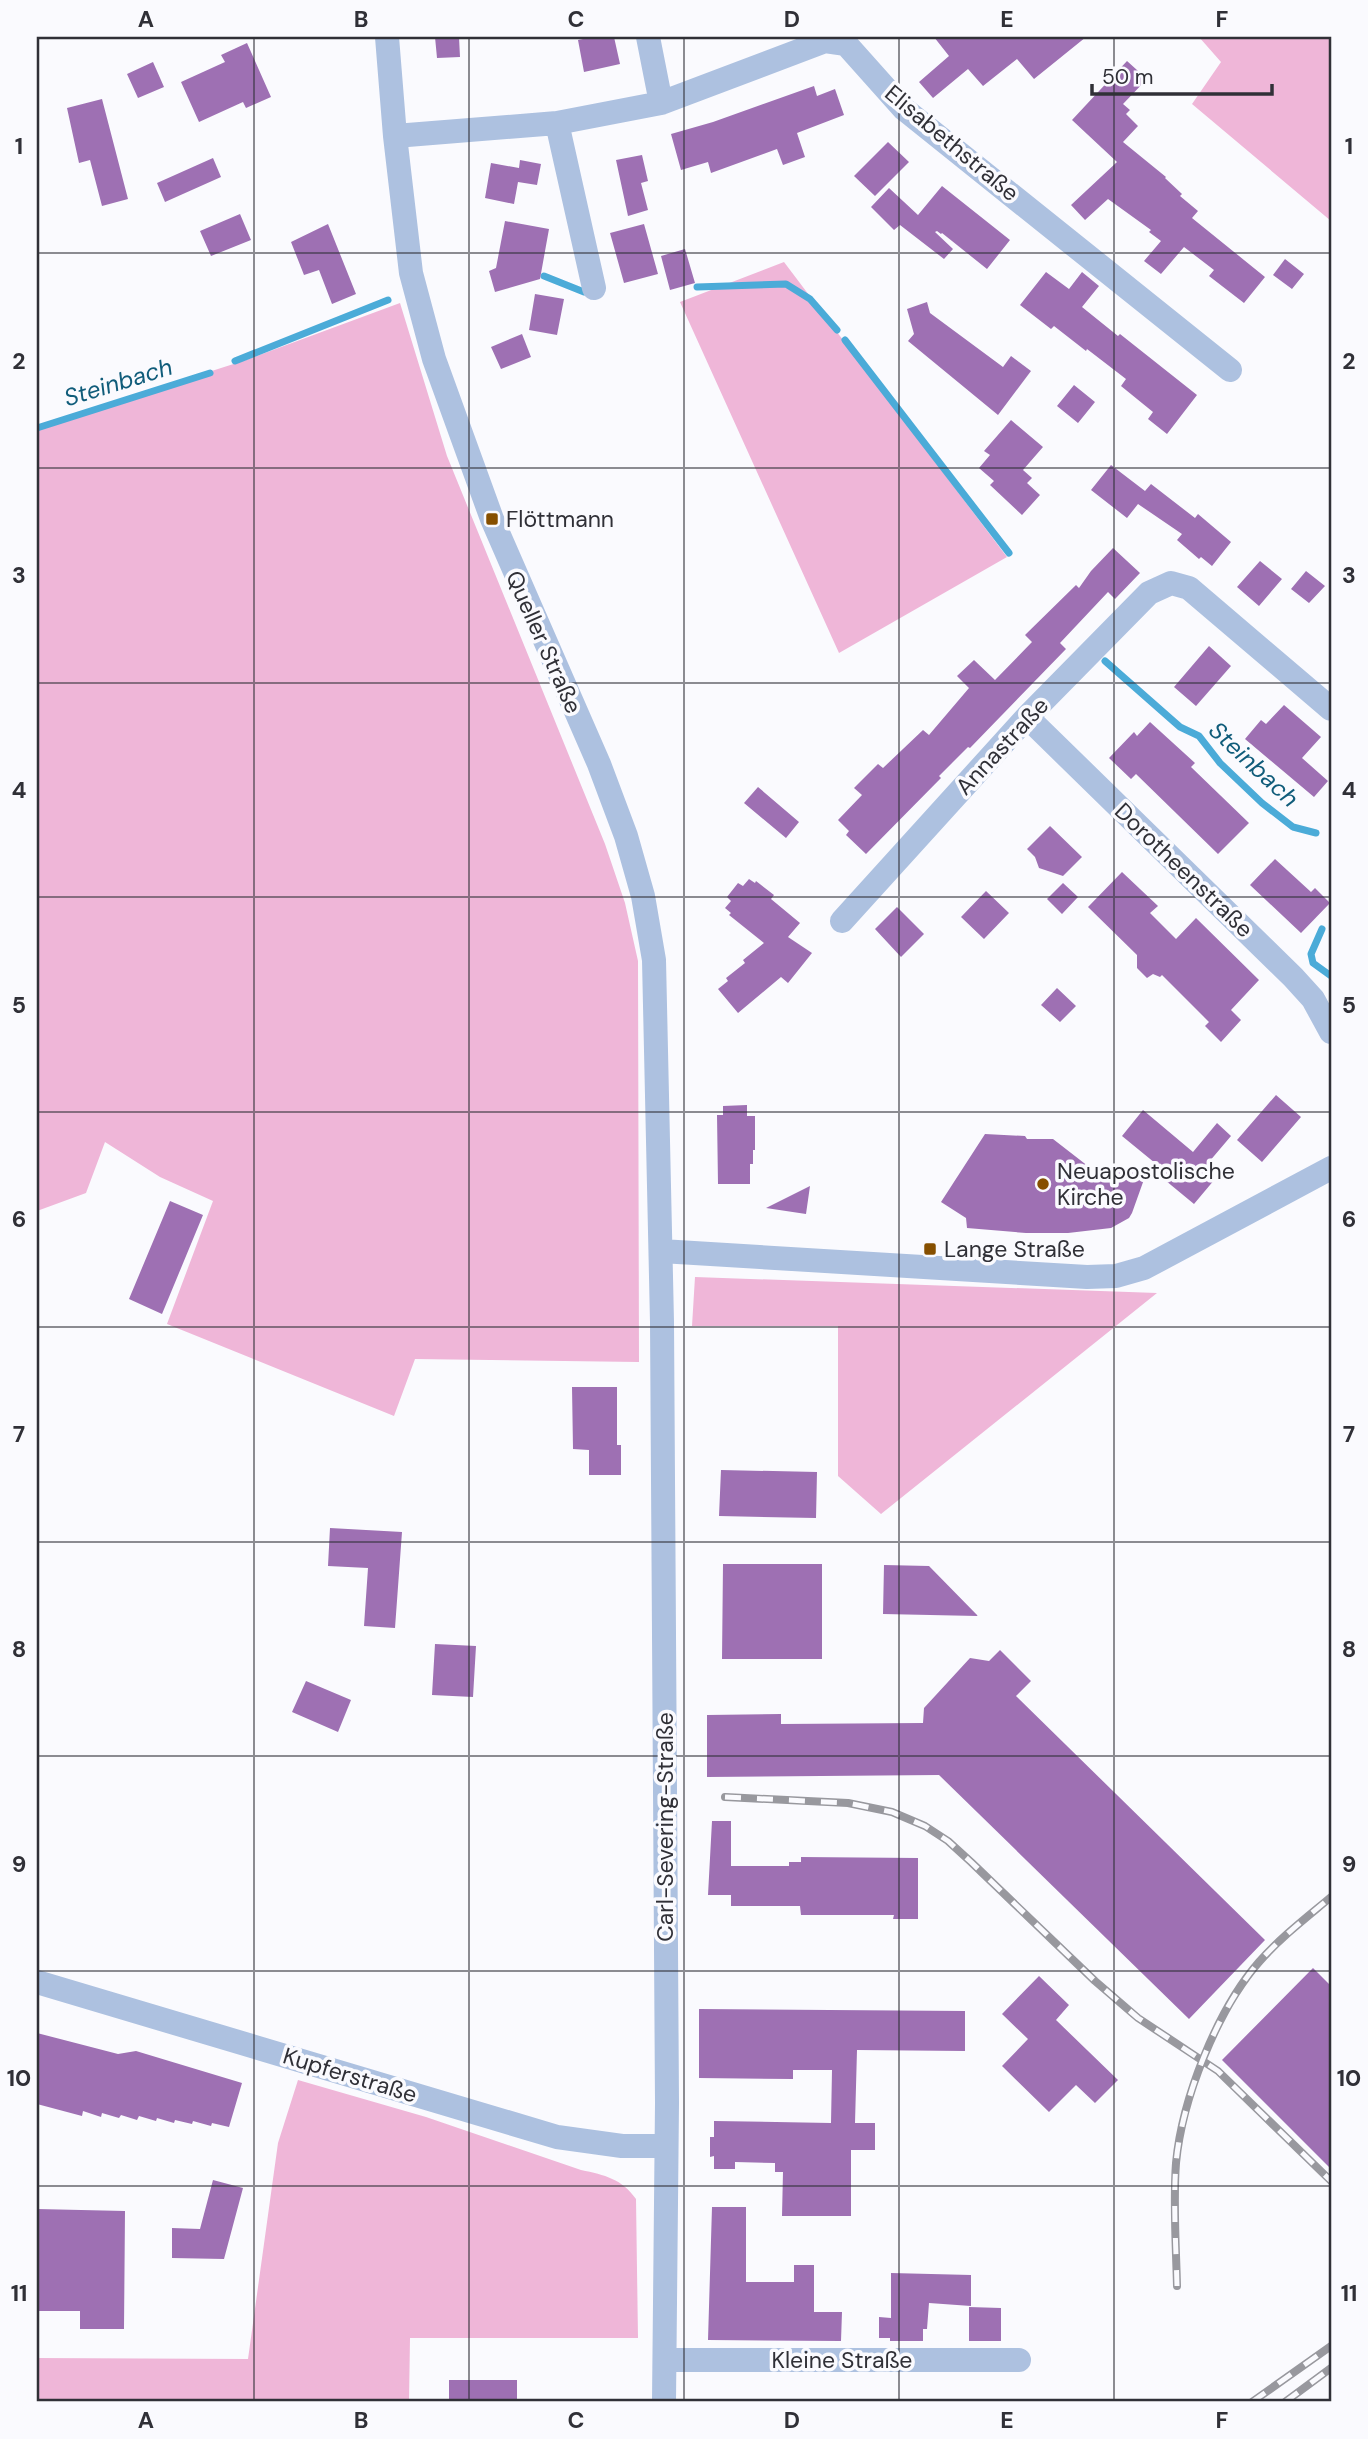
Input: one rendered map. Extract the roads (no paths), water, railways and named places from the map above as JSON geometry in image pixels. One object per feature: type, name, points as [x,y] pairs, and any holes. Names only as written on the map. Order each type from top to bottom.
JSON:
[{"type":"street","name":"Queller Straße","points":[[387,37],[411,273],[434,359],[506,555],[611,795],[643,896],[654,960],[657,1005],[661,1251]]},
{"type":"street","points":[[648,37],[661,103]]},
{"type":"street","name":"Elisabethstraße","points":[[395,136],[557,123],[661,103],[825,41],[846,44],[904,108],[1230,370]]},
{"type":"street","points":[[557,123],[594,288]]},
{"type":"street","name":"Annastraße","points":[[842,921],[1027,718],[1149,593],[1171,583],[1189,588],[1331,709]]},
{"type":"street","name":"Dorotheenstraße","points":[[1027,718],[1293,977],[1313,999],[1331,1031]]},
{"type":"street","points":[[661,1251],[1087,1277],[1116,1276],[1144,1268],[1331,1168]]},
{"type":"street","name":"Carl-Severing-Straße","points":[[661,1251],[666,2146],[664,2402]]},
{"type":"street","name":"Kupferstraße","points":[[37,1982],[557,2137],[622,2146],[666,2146]]},
{"type":"street","name":"Kleine Straße","points":[[665,2360],[1019,2360]]},
{"type":"waterway","name":"Steinbach","points":[[544,276],[584,292]]},
{"type":"waterway","name":"Steinbach","points":[[697,287],[786,284],[810,299],[837,330]]},
{"type":"waterway","name":"Steinbach","points":[[235,361],[388,300]]},
{"type":"waterway","name":"Steinbach","points":[[845,340],[1009,553]]},
{"type":"waterway","name":"Steinbach","points":[[37,428],[210,373]]},
{"type":"waterway","name":"Steinbach","points":[[1105,661],[1180,727],[1199,736],[1220,763],[1262,803],[1293,827],[1316,833]]},
{"type":"waterway","name":"Steinbach","points":[[1322,929],[1311,954],[1313,963],[1331,976]]},
{"type":"railway","points":[[725,1797],[848,1803],[892,1812],[925,1826],[948,1841],[1095,1981],[1138,2018],[1218,2071],[1331,2181]]},
{"type":"railway","points":[[1177,2286],[1176,2163],[1186,2111],[1204,2056],[1229,2005],[1259,1962],[1331,1897]]},
{"type":"railway","points":[[1252,2402],[1331,2346]]},
{"type":"railway","points":[[1285,2402],[1331,2368]]},
{"type":"place","name":"Flöttmann","points":[[492,519]]},
{"type":"place","name":"Neuapostolische Kirche","points":[[1043,1184]]},
{"type":"place","name":"Lange Straße","points":[[930,1249]]}]
